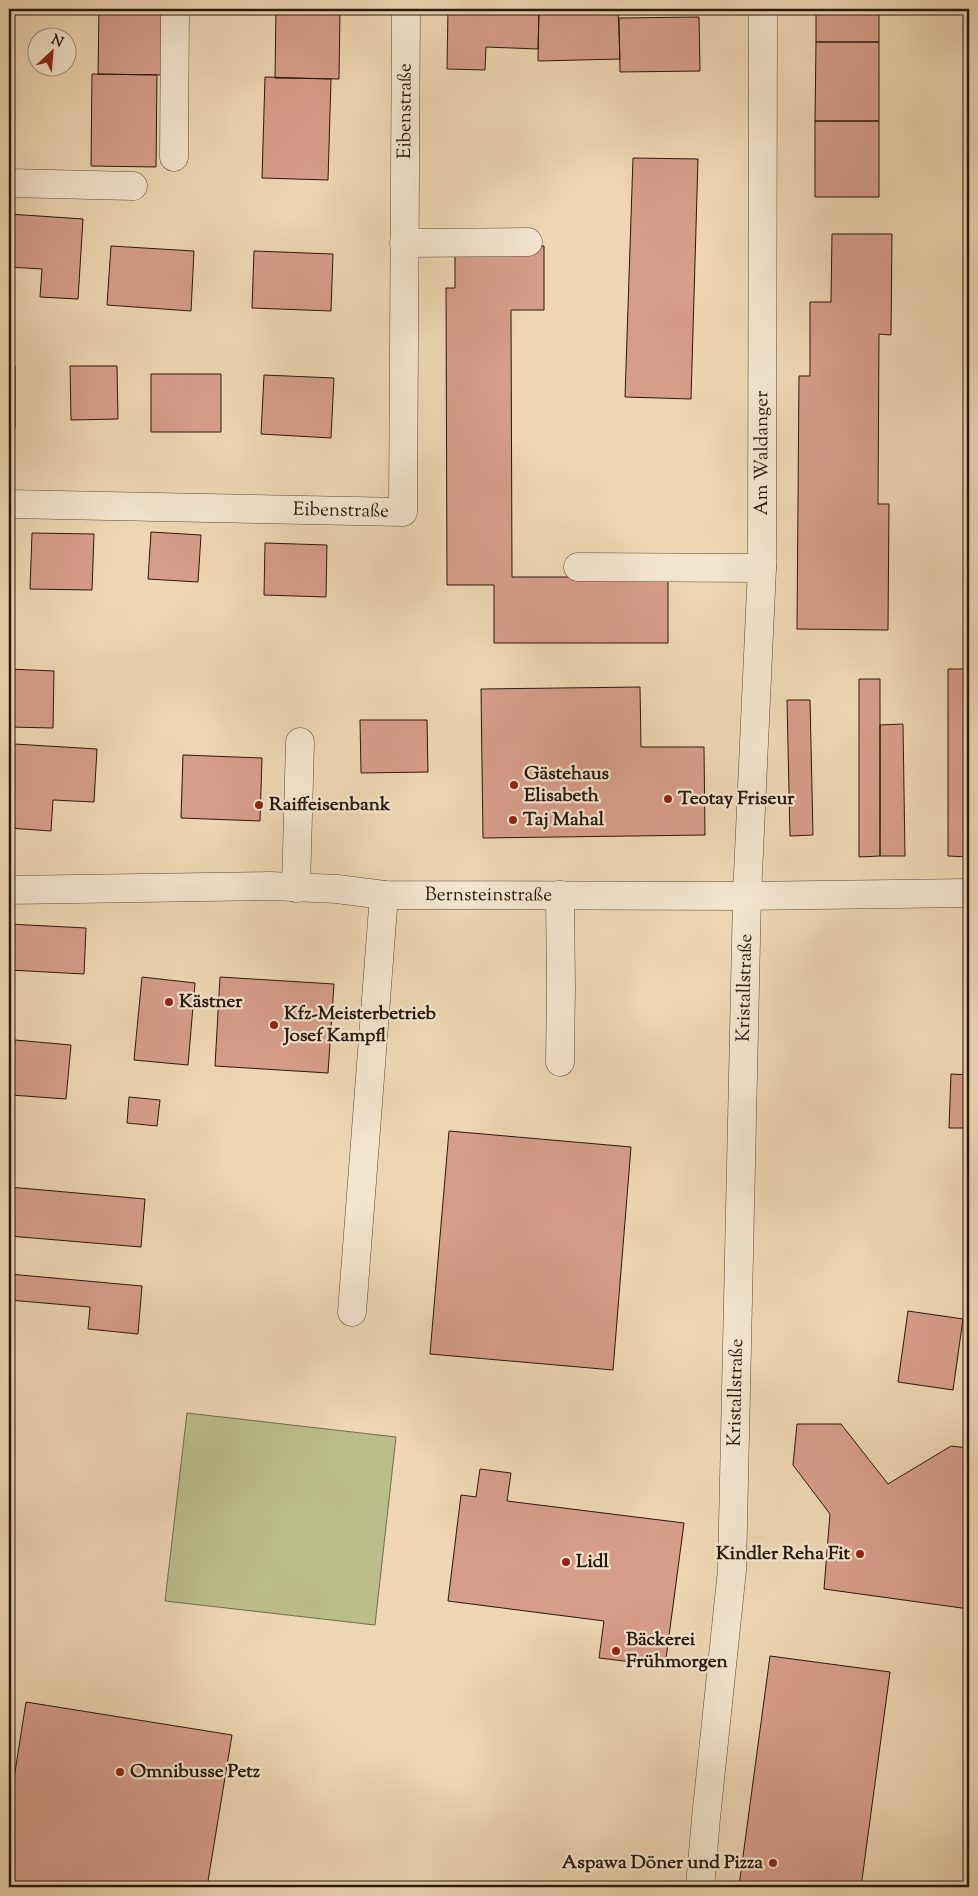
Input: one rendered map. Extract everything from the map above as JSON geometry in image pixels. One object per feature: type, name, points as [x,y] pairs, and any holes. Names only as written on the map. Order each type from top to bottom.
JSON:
[{"type":"street","points":[[174,157],[175,9]]},
{"type":"street","name":"Eibenstraße","points":[[9,504],[403,512],[406,9]]},
{"type":"street","name":"Am Waldanger","points":[[747,896],[762,568],[763,9]]},
{"type":"street","points":[[9,184],[133,186]]},
{"type":"street","points":[[404,243],[528,242]]},
{"type":"street","points":[[578,567],[762,568]]},
{"type":"street","points":[[296,888],[300,742]]},
{"type":"street","name":"Bernsteinstraße","points":[[9,890],[272,886],[337,889],[384,894],[747,896],[969,893]]},
{"type":"street","points":[[352,1312],[384,894]]},
{"type":"street","points":[[560,895],[560,1062]]},
{"type":"street","name":"Kristallstraße","points":[[700,1887],[732,1570],[747,896]]},
{"type":"green space","points":[[187,1413],[396,1437],[375,1625],[165,1601]]},
{"type":"building","points":[[99,9],[164,9],[163,75],[98,74]]},
{"type":"building","points":[[276,9],[340,9],[339,79],[275,78]]},
{"type":"building","points":[[448,9],[539,9],[538,49],[486,47],[485,70],[447,69]]},
{"type":"building","points":[[539,9],[618,9],[620,59],[538,61]]},
{"type":"building","points":[[816,9],[879,9],[879,42],[816,42]]},
{"type":"building","points":[[699,17],[700,71],[620,72],[619,18]]},
{"type":"building","points":[[816,42],[879,42],[879,121],[815,121]]},
{"type":"building","points":[[92,74],[157,75],[156,167],[91,166]]},
{"type":"building","points":[[265,77],[331,79],[328,180],[262,178]]},
{"type":"building","points":[[815,121],[879,121],[879,197],[815,197]]},
{"type":"building","points":[[633,158],[698,159],[691,399],[625,397]]},
{"type":"building","points":[[9,214],[83,219],[78,299],[40,297],[42,269],[9,267]]},
{"type":"building","points":[[832,234],[892,234],[891,335],[879,334],[878,504],[889,504],[888,630],[797,629],[799,376],[810,376],[810,302],[831,302]]},
{"type":"building","points":[[455,245],[544,246],[544,310],[511,310],[512,577],[668,577],[668,643],[494,643],[494,585],[447,585],[446,288],[455,288]]},
{"type":"building","points":[[111,246],[194,251],[191,311],[107,305]]},
{"type":"building","points":[[254,251],[333,254],[331,311],[252,308]]},
{"type":"building","points":[[968,259],[969,319],[967,319]]},
{"type":"building","points":[[9,366],[15,366],[15,428],[9,428]]},
{"type":"building","points":[[70,366],[117,366],[118,419],[71,420]]},
{"type":"building","points":[[151,374],[221,374],[221,432],[151,432]]},
{"type":"building","points":[[264,375],[334,378],[331,438],[261,434]]},
{"type":"building","points":[[967,402],[969,402],[969,463],[968,463]]},
{"type":"building","points":[[151,532],[201,535],[198,582],[148,579]]},
{"type":"building","points":[[32,533],[94,534],[92,590],[30,589]]},
{"type":"building","points":[[265,543],[327,545],[326,597],[264,595]]},
{"type":"building","points":[[9,669],[54,671],[53,728],[9,727]]},
{"type":"building","points":[[948,669],[968,669],[968,857],[948,856]]},
{"type":"building","points":[[859,679],[880,679],[880,856],[859,857]]},
{"type":"building","points":[[640,687],[641,747],[704,747],[705,835],[483,838],[481,689]]},
{"type":"building","points":[[787,700],[810,700],[813,835],[790,836]]},
{"type":"building","points":[[360,720],[427,720],[428,772],[361,773]]},
{"type":"building","points":[[903,724],[905,856],[880,856],[880,725]]},
{"type":"building","points":[[14,744],[97,749],[94,802],[53,800],[51,831],[9,828]]},
{"type":"building","points":[[183,755],[262,758],[260,821],[181,818]]},
{"type":"building","points":[[9,924],[86,928],[84,974],[9,970]]},
{"type":"building","points":[[142,977],[195,983],[188,1065],[134,1060]]},
{"type":"building","points":[[220,977],[334,984],[328,1073],[215,1066]]},
{"type":"building","points":[[15,1040],[71,1045],[66,1099],[11,1095]]},
{"type":"building","points":[[951,1074],[969,1075],[969,1128],[949,1128]]},
{"type":"building","points":[[129,1097],[160,1100],[157,1126],[127,1123]]},
{"type":"building","points":[[449,1131],[631,1147],[613,1370],[430,1354]]},
{"type":"building","points":[[9,1187],[145,1199],[141,1247],[9,1236]]},
{"type":"building","points":[[9,1274],[142,1286],[138,1334],[88,1329],[90,1307],[9,1300]]},
{"type":"building","points":[[908,1311],[963,1319],[953,1390],[898,1382]]},
{"type":"building","points":[[797,1424],[841,1424],[888,1484],[951,1446],[969,1448],[969,1609],[824,1589],[830,1514],[793,1465]]},
{"type":"building","name":"Lidl","points":[[480,1469],[511,1473],[507,1501],[684,1523],[665,1666],[599,1658],[604,1621],[448,1601],[461,1495],[476,1497]]},
{"type":"building","points":[[770,1656],[890,1672],[861,1887],[739,1886]]},
{"type":"building","name":"Omnibusse Petz","points":[[26,1702],[232,1735],[207,1887],[9,1887],[9,1810]]},
{"type":"place","name":"Gästehaus Elisabeth","points":[[514,785]]},
{"type":"place","name":"Teotay Friseur","points":[[668,799]]},
{"type":"place","name":"Raiffeisenbank","points":[[259,805]]},
{"type":"place","name":"Taj Mahal","points":[[513,820]]},
{"type":"place","name":"Kästner","points":[[169,1002]]},
{"type":"place","name":"Kfz-Meisterbetrieb Josef Kampfl","points":[[274,1025]]},
{"type":"place","name":"Kindler Reha Fit","points":[[860,1554]]},
{"type":"place","name":"Lidl","points":[[566,1562]]},
{"type":"place","name":"Bäckerei Frühmorgen","points":[[616,1651]]},
{"type":"place","name":"Omnibusse Petz","points":[[120,1772]]},
{"type":"place","name":"Aspawa Döner und Pizza","points":[[773,1863]]}]
